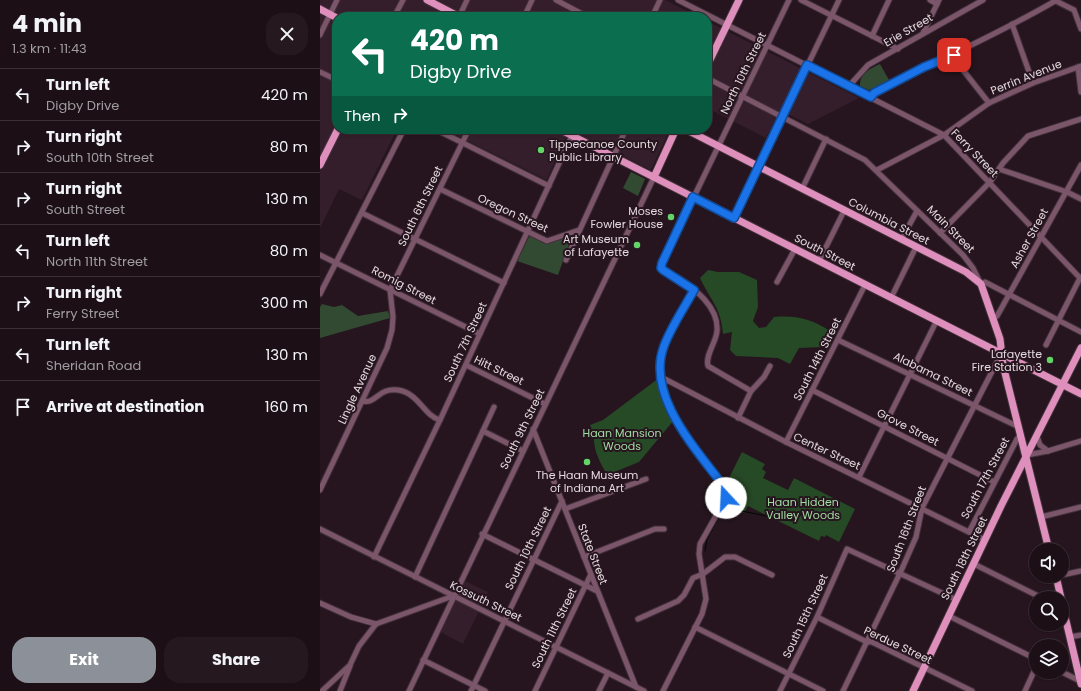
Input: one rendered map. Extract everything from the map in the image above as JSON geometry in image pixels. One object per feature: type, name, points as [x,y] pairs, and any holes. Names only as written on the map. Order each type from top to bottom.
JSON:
[{"type":"main road","points":[[427,0],[450,12]]},
{"type":"main road","points":[[712,56],[739,0]]},
{"type":"main road","points":[[320,9],[332,15]]},
{"type":"main road","points":[[320,165],[336,134]]},
{"type":"main road","name":"South Street","points":[[577,134],[613,156],[936,322],[1081,394]]},
{"type":"main road","points":[[654,177],[674,134]]},
{"type":"main road","name":"Columbia Street","points":[[695,134],[966,272],[981,284]]},
{"type":"main road","name":"Main Street","points":[[981,284],[1000,339],[1001,354],[1021,437],[1027,455],[1047,543]]},
{"type":"main road","name":"South 18th Street","points":[[913,691],[985,540],[1081,348]]},
{"type":"main road","points":[[1021,437],[1032,437],[1038,435]]},
{"type":"main road","points":[[1017,476],[1023,473],[1031,476]]},
{"type":"main road","points":[[1068,631],[1081,683]]},
{"type":"street","points":[[335,12],[338,0]]},
{"type":"street","points":[[397,12],[403,0]]},
{"type":"street","points":[[461,12],[467,0]]},
{"type":"street","points":[[526,12],[532,0]]},
{"type":"street","points":[[556,0],[579,12]]},
{"type":"street","points":[[654,12],[660,0]]},
{"type":"street","name":"Ferry Street","points":[[678,0],[702,12]]},
{"type":"street","name":"North 10th Street","points":[[693,197],[789,0]]},
{"type":"street","points":[[801,0],[898,49]]},
{"type":"street","points":[[734,218],[838,0]]},
{"type":"street","points":[[872,36],[889,0]]},
{"type":"street","points":[[922,34],[938,2],[930,0]]},
{"type":"street","name":"Erie Street","points":[[849,86],[868,65],[984,0]]},
{"type":"street","points":[[871,97],[874,93],[924,67],[952,56],[1055,0],[1074,10],[1081,29]]},
{"type":"street","name":"Ferry Street","points":[[712,17],[944,134],[1081,278]]},
{"type":"street","points":[[320,35],[332,19]]},
{"type":"street","points":[[1012,24],[1033,82]]},
{"type":"street","points":[[952,56],[988,103]]},
{"type":"street","points":[[1079,67],[1081,92]]},
{"type":"street","name":"Perrin Avenue","points":[[877,170],[944,134],[988,103],[1033,82],[1079,67]]},
{"type":"street","points":[[320,72],[332,78]]},
{"type":"street","name":"Main Street","points":[[712,81],[865,160],[877,170],[969,263],[981,284]]},
{"type":"street","points":[[940,233],[990,182],[999,169],[1028,136],[1081,119]]},
{"type":"street","points":[[320,294],[402,134]]},
{"type":"street","points":[[445,134],[549,186]]},
{"type":"street","name":"South 6th Street","points":[[390,291],[466,134]]},
{"type":"street","name":"South 7th Street","points":[[374,557],[466,365],[573,134]]},
{"type":"street","points":[[566,260],[624,134]]},
{"type":"street","points":[[802,189],[826,139]]},
{"type":"street","name":"Asher Street","points":[[993,318],[997,316],[1081,165]]},
{"type":"street","points":[[999,169],[1066,192],[1081,199]]},
{"type":"street","name":"South 9th Street","points":[[408,691],[654,177]]},
{"type":"street","name":"Oregon Street","points":[[440,189],[547,241],[579,230]]},
{"type":"street","points":[[693,197],[661,268],[694,290],[705,300],[714,313],[717,332],[707,359],[708,366],[751,391]]},
{"type":"street","points":[[818,261],[844,210]]},
{"type":"street","points":[[901,240],[917,211]]},
{"type":"street","points":[[362,213],[504,283]]},
{"type":"street","points":[[891,298],[916,247]]},
{"type":"street","points":[[777,282],[795,249]]},
{"type":"street","name":"Romig Street","points":[[320,254],[390,291],[480,334]]},
{"type":"street","points":[[966,272],[970,268],[969,263]]},
{"type":"street","points":[[1046,345],[1081,278]]},
{"type":"street","name":"Columbia Street","points":[[981,284],[985,282],[1081,332]]},
{"type":"street","name":"South 14th Street","points":[[786,442],[865,285]]},
{"type":"street","points":[[663,691],[702,614],[706,599],[699,554],[700,544],[726,498],[727,493],[725,488],[671,414],[664,398],[660,359],[664,346],[694,290]]},
{"type":"street","name":"Lingle Avenue","points":[[320,490],[387,348],[392,330],[393,317],[390,291]]},
{"type":"street","points":[[859,476],[936,322]]},
{"type":"street","name":"Alabama Street","points":[[838,340],[910,373],[1019,427]]},
{"type":"street","name":"South 16th Street","points":[[843,691],[900,574],[916,536],[922,508],[1001,354]]},
{"type":"street","name":"Hitt Street","points":[[466,365],[545,404]]},
{"type":"street","points":[[738,418],[751,391],[764,377],[770,366]]},
{"type":"street","name":"Center Street","points":[[661,378],[738,418],[859,476],[985,540]]},
{"type":"street","points":[[362,401],[368,403],[378,394],[386,390],[399,390],[417,399],[433,419],[440,420]]},
{"type":"street","name":"Grove Street","points":[[812,390],[994,482]]},
{"type":"street","points":[[415,577],[494,407]]},
{"type":"street","name":"State Street","points":[[533,429],[636,687]]},
{"type":"street","points":[[483,430],[523,450]]},
{"type":"street","points":[[1038,435],[1040,445],[1048,451]]},
{"type":"street","name":"South 17th Street","points":[[969,532],[994,482],[1021,437]]},
{"type":"street","points":[[1027,455],[1048,451],[1081,441]]},
{"type":"street","points":[[565,509],[646,479]]},
{"type":"street","name":"South 10th Street","points":[[471,691],[562,501]]},
{"type":"street","points":[[1041,517],[1081,507]]},
{"type":"street","name":"Kossuth Street","points":[[320,529],[644,691]]},
{"type":"street","points":[[584,557],[655,529],[664,529]]},
{"type":"street","points":[[482,534],[597,591]]},
{"type":"street","name":"South 15th Street","points":[[780,691],[847,550],[900,574]]},
{"type":"street","points":[[638,619],[678,601],[684,595],[693,578],[702,574],[725,557],[736,557],[772,575]]},
{"type":"street","points":[[974,564],[1029,592]]},
{"type":"street","points":[[1069,574],[1081,571]]},
{"type":"street","name":"South 11th Street","points":[[534,691],[591,574]]},
{"type":"street","points":[[900,574],[957,600]]},
{"type":"street","points":[[340,691],[350,665],[366,635],[376,624],[453,596]]},
{"type":"street","points":[[320,604],[351,617],[376,624]]},
{"type":"street","points":[[949,616],[1029,656]]},
{"type":"street","name":"Perdue Street","points":[[816,617],[867,642],[872,642],[972,691]]},
{"type":"street","points":[[695,627],[823,691]]},
{"type":"street","points":[[1070,638],[1081,635]]},
{"type":"street","points":[[423,660],[485,691]]},
{"type":"street","points":[[322,691],[350,665]]},
{"type":"street","points":[[599,691],[608,673]]},
{"type":"street","points":[[1069,676],[1081,683]]},
{"type":"street","points":[[1025,691],[1030,679]]},
{"type":"shaded area","points":[[320,0],[665,0],[689,12],[332,12],[332,134],[395,134],[362,200],[339,189],[320,228]]},
{"type":"shaded area","points":[[712,24],[859,98],[808,124],[780,110],[766,138],[712,111]]},
{"type":"shaded area","points":[[454,134],[567,134],[547,179]]},
{"type":"shaded area","points":[[580,134],[668,134],[651,170]]},
{"type":"shaded area","points":[[461,579],[488,592],[463,644],[437,630]]},
{"type":"green space","points":[[880,64],[889,80],[869,90],[860,86],[861,78],[869,70]]},
{"type":"green space","points":[[631,172],[645,179],[638,196],[623,188]]},
{"type":"green space","points":[[530,235],[544,241],[551,241],[572,236],[558,275],[517,261]]},
{"type":"green space","points":[[708,270],[718,272],[739,272],[757,280],[758,307],[753,321],[759,328],[766,327],[774,317],[797,317],[817,323],[830,331],[831,345],[823,347],[799,348],[790,364],[778,358],[736,356],[730,350],[732,332],[723,334],[720,317],[700,278]]},
{"type":"green space","points":[[322,304],[334,307],[342,305],[358,316],[388,311],[390,318],[320,338],[320,307]]},
{"type":"green space","name":"Haan Mansion Woods","points":[[659,378],[663,399],[674,420],[639,462],[607,475],[596,453],[593,433],[590,425],[603,420]]},
{"type":"green space","name":"Haan Hidden Valley Woods","points":[[742,452],[765,464],[762,469],[766,472],[763,478],[788,490],[794,478],[855,509],[839,542],[826,535],[825,537],[821,536],[819,541],[748,506],[744,513],[725,503],[729,493],[726,485],[727,482]]},
{"type":"waterway","points":[[664,336],[680,309]]},
{"type":"waterway","points":[[657,354],[663,339]]},
{"type":"waterway","points":[[657,358],[659,373]]},
{"type":"waterway","points":[[728,486],[730,492],[729,496]]},
{"type":"waterway","points":[[727,501],[732,509],[791,521],[809,510]]},
{"type":"waterway","points":[[705,551],[707,539],[727,503]]},
{"type":"place","name":"Tippecanoe County Public Library","points":[[541,150]]},
{"type":"place","name":"Moses Fowler House","points":[[671,217]]},
{"type":"place","name":"Art Museum of Lafayette","points":[[637,245]]},
{"type":"place","name":"Lafayette Fire Station 3","points":[[1050,360]]},
{"type":"place","name":"The Haan Museum of Indiana Art","points":[[587,462]]},
{"type":"route","points":[[726,498],[727,493],[725,488],[671,414],[664,398],[661,378],[660,359],[664,346],[694,290],[661,268],[693,197],[734,218],[807,65],[871,97],[874,93],[924,67],[954,55]]}]
